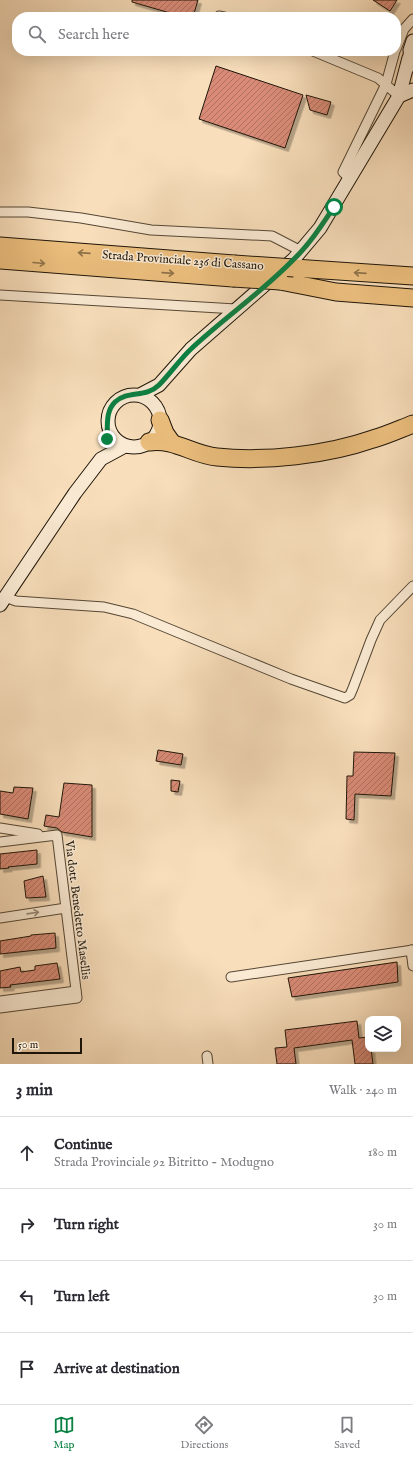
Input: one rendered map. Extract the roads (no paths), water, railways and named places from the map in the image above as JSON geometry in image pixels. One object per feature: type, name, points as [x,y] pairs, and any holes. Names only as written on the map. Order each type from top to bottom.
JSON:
[{"type":"highway","name":"Strada Provinciale 236 di Cassano","points":[[0,246],[234,271],[280,281],[413,290]]},
{"type":"highway","name":"Strada Provinciale 236 di Cassano","points":[[0,260],[234,271],[294,268],[385,275],[413,275]]},
{"type":"highway","points":[[280,281],[336,292],[413,298]]},
{"type":"highway","points":[[158,414],[165,433],[172,443]]},
{"type":"highway","points":[[149,442],[162,441],[172,443],[200,454],[214,457],[266,458],[313,453],[344,447],[372,440],[413,424]]},
{"type":"main road","points":[[140,395],[159,385],[191,349],[294,260],[320,228],[399,96],[411,63],[410,50],[413,41]]},
{"type":"main road","points":[[399,96],[413,90]]},
{"type":"main road","points":[[108,427],[111,436],[117,442],[125,446],[138,447],[149,442],[157,433],[158,414],[156,397],[159,385]]},
{"type":"main road","points":[[3,601],[66,506],[101,460],[107,439],[107,418],[109,410],[114,402],[130,394],[140,395],[146,398],[158,414]]},
{"type":"main road","points":[[101,460],[125,446]]},
{"type":"street","points":[[401,37],[404,29],[413,19]]},
{"type":"street","points":[[325,56],[378,78],[399,96]]},
{"type":"street","points":[[350,179],[343,172],[386,84],[394,56]]},
{"type":"street","points":[[0,212],[28,212],[81,218],[151,230],[272,236],[301,251]]},
{"type":"street","points":[[0,295],[236,309]]},
{"type":"street","points":[[3,601],[104,607],[133,614],[291,679],[345,698],[350,695],[380,620],[413,586]]},
{"type":"street","points":[[0,828],[52,836]]},
{"type":"street","name":"Via dott. Benedetto Masellis","points":[[0,842],[52,836],[66,908],[77,994],[33,1000]]},
{"type":"street","points":[[0,918],[66,908]]},
{"type":"street","points":[[231,977],[412,950],[413,966]]},
{"type":"street","points":[[0,1001],[33,1000]]},
{"type":"street","points":[[0,1008],[33,1000]]}]
